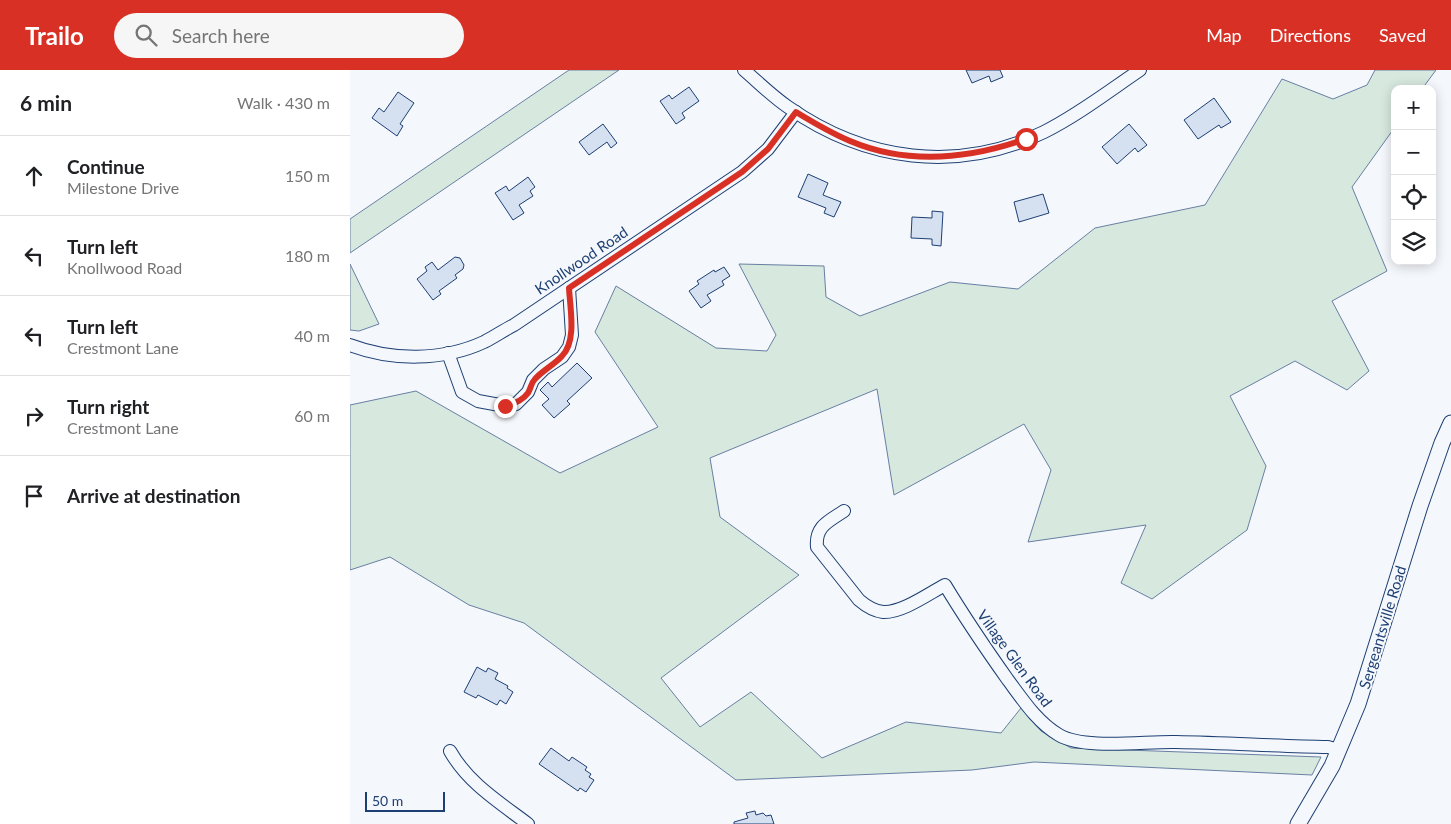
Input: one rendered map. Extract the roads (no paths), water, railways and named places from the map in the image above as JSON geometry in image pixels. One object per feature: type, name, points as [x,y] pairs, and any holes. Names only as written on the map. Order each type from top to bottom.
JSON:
[{"type":"main road","name":"Sergeantsville Road","points":[[1298,824],[1339,750],[1358,704],[1420,506],[1451,423]]},
{"type":"street","points":[[744,70],[786,105],[828,131],[852,142],[879,150],[920,157],[956,156],[1011,145],[1043,132],[1075,114],[1140,70]]},
{"type":"street","name":"Knollwood Road","points":[[350,345],[372,352],[398,356],[433,356],[482,342],[498,334],[742,172],[768,149],[796,112]]},
{"type":"street","points":[[448,353],[462,392],[478,401],[505,406],[516,404],[528,392],[533,380],[562,357],[569,347],[572,334],[569,288]]},
{"type":"street","name":"Village Glen Road","points":[[844,511],[823,525],[818,531],[816,547],[855,596],[866,606],[883,612],[892,611],[945,586],[1026,705],[1043,723],[1062,737],[1077,742],[1096,743],[1175,742],[1328,747],[1339,750]]},
{"type":"street","points":[[450,750],[458,764],[479,788],[528,824]]}]
